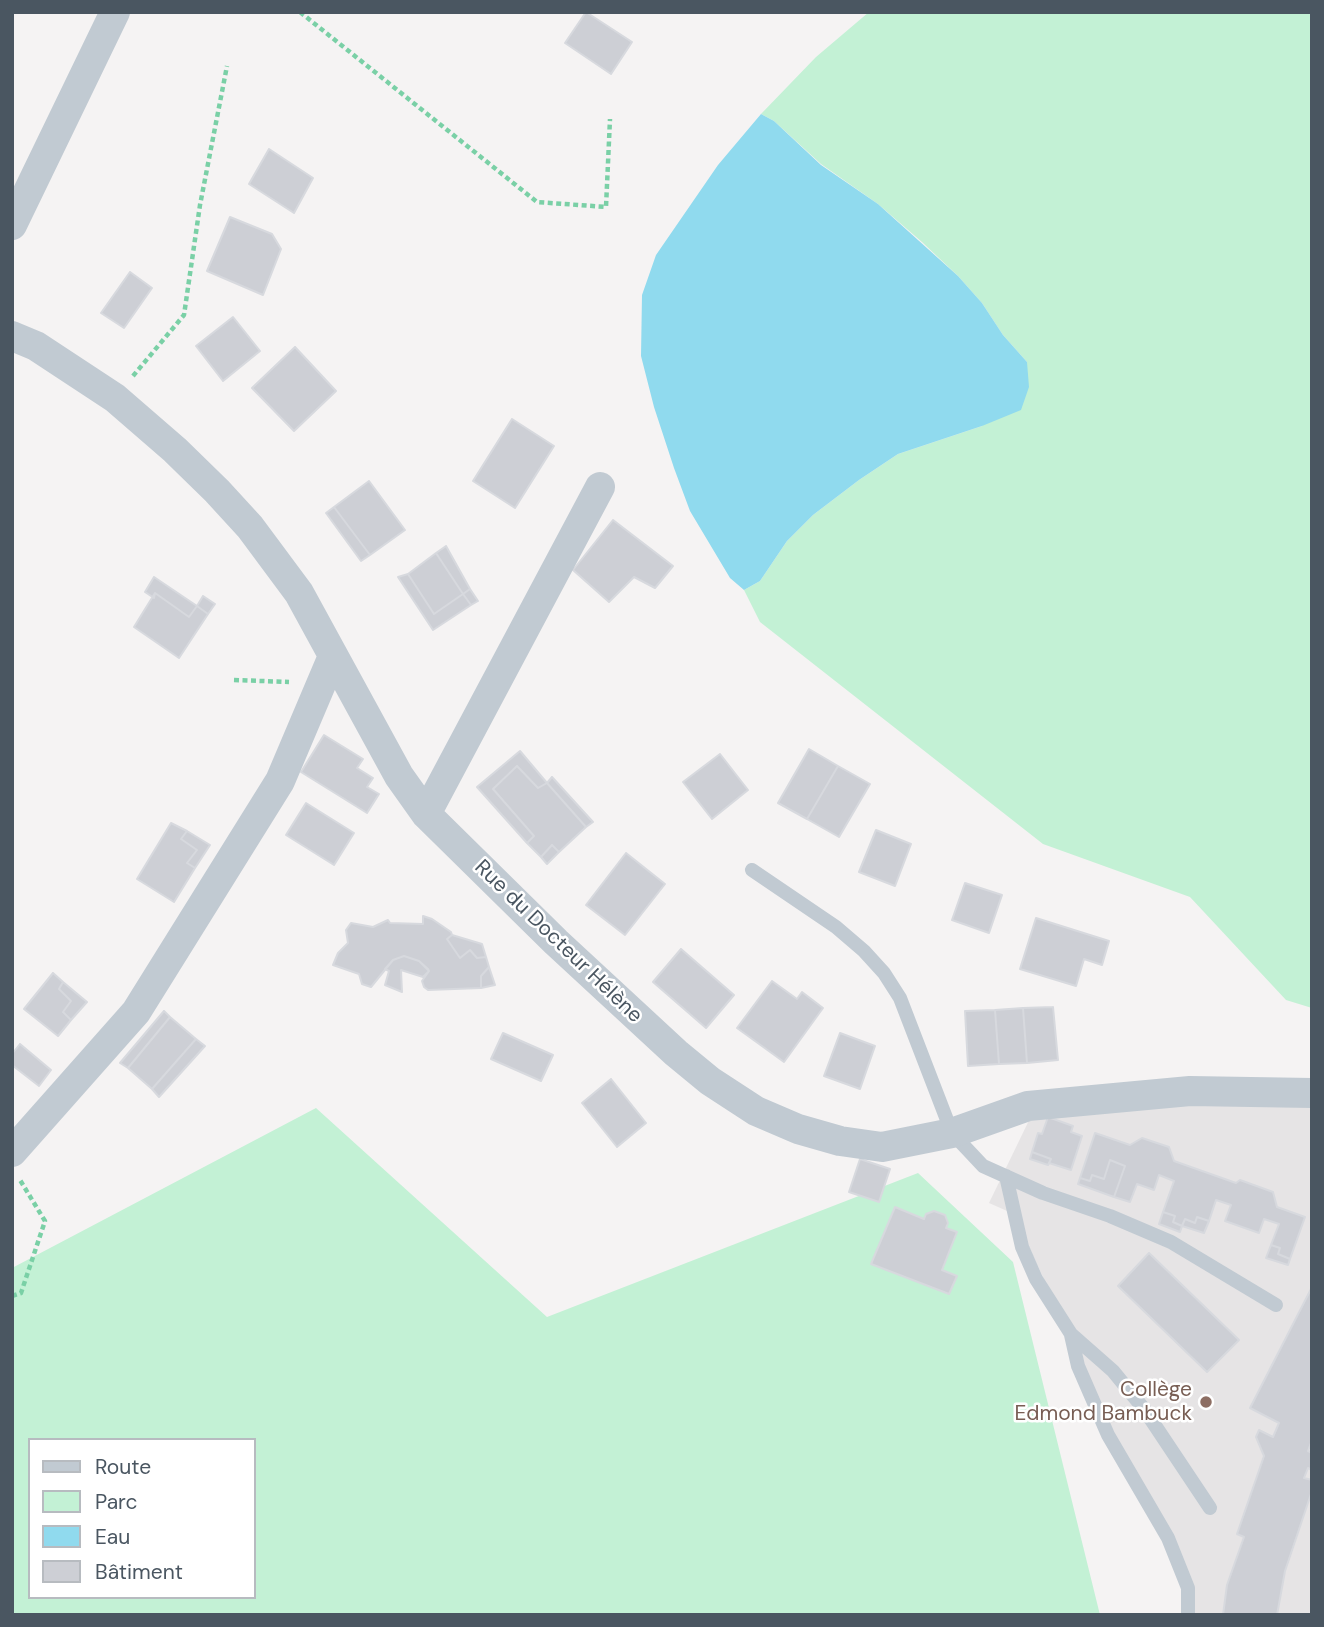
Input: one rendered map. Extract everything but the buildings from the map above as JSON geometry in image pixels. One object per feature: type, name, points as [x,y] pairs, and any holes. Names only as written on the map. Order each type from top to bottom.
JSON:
[{"type":"street","points":[[12,225],[115,12]]},
{"type":"street","name":"Rue du Docteur Hélène","points":[[12,336],[36,346],[115,398],[175,450],[250,527],[299,593],[399,776],[426,814],[556,942],[676,1053],[710,1081],[756,1111],[798,1129],[840,1141],[882,1147],[952,1133],[1028,1106],[1190,1091],[1312,1093]]},
{"type":"street","points":[[426,814],[600,487]]},
{"type":"street","points":[[15,1165],[136,1012],[280,781],[333,656]]},
{"type":"lane","points":[[752,870],[836,927],[884,973],[900,998],[952,1133],[983,1166],[1171,1242],[1276,1305]]},
{"type":"lane","points":[[1006,1176],[1022,1247],[1036,1279],[1071,1334],[1113,1371],[1144,1409],[1210,1508]]},
{"type":"lane","points":[[1071,1334],[1078,1366],[1108,1435],[1168,1538],[1188,1588],[1188,1615]]},
{"type":"path","points":[[300,12],[537,202],[606,208],[610,119]]},
{"type":"path","points":[[115,398],[184,314],[200,205],[227,65]]},
{"type":"path","points":[[234,680],[321,684]]},
{"type":"path","points":[[12,1296],[21,1293],[45,1221],[15,1165]]},
{"type":"shaded area","name":"Collège Edmond Bambuck","points":[[1312,1095],[1312,1615],[1189,1615],[1186,1590],[1014,1214],[989,1203],[1034,1110]]},
{"type":"green space","points":[[869,12],[1312,12],[1312,1008],[1286,1000],[1190,897],[1043,844],[760,622],[744,590],[760,581],[787,541],[813,515],[859,480],[898,454],[982,426],[1027,362],[1003,335],[982,303],[922,242],[878,204],[821,164],[774,121],[761,114],[816,57]]},
{"type":"green space","points":[[316,1108],[547,1317],[918,1173],[1013,1262],[1100,1615],[12,1615],[12,1268]]},
{"type":"water","points":[[761,114],[774,121],[821,165],[878,204],[958,276],[1027,362],[1029,387],[1021,410],[898,454],[859,480],[813,515],[787,541],[760,581],[744,590],[730,578],[690,511],[674,468],[641,356],[642,295],[656,255],[718,165]]},
{"type":"place","name":"Collège Edmond Bambuck","points":[[1206,1402]]}]
